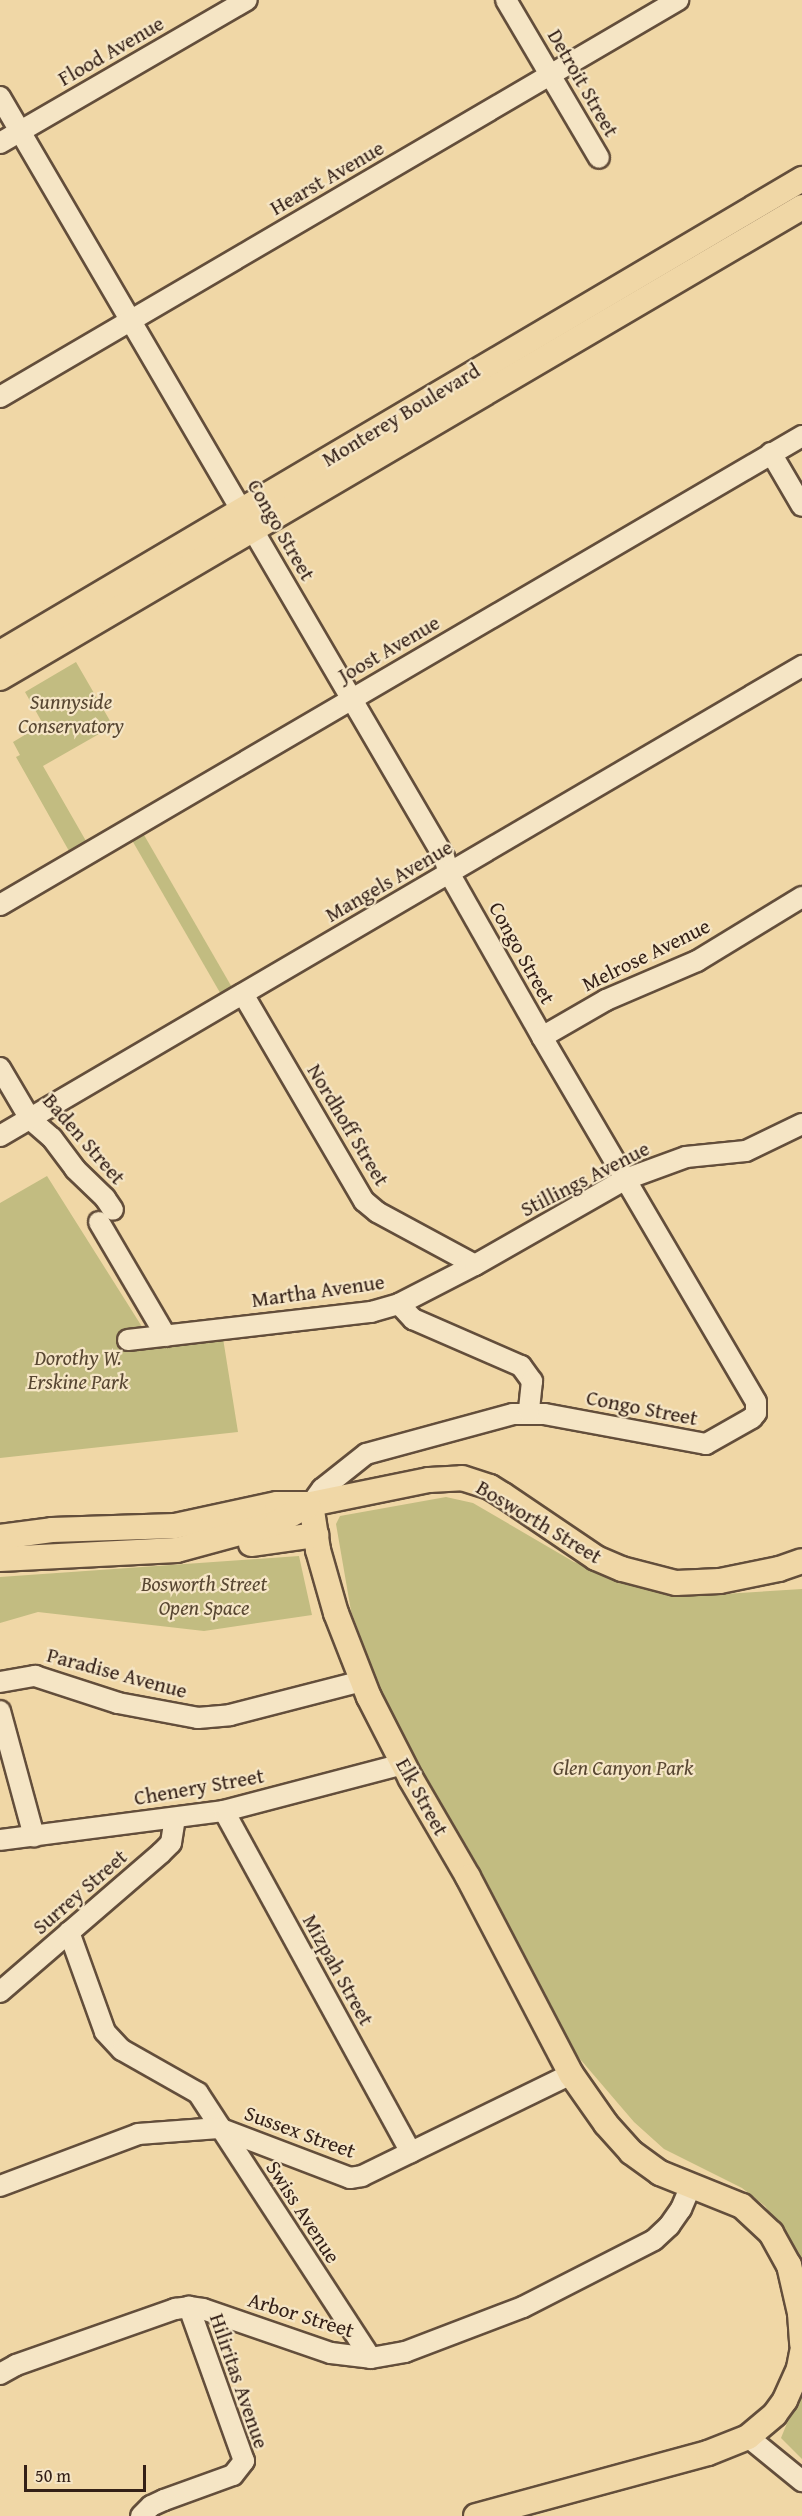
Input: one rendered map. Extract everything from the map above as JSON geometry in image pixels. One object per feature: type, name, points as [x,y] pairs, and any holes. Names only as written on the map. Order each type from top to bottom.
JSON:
[{"type":"main road","name":"Monterey Boulevard","points":[[0,678],[247,520],[802,179]]},
{"type":"main road","name":"Monterey Boulevard","points":[[0,653],[247,520],[802,207]]},
{"type":"main road","name":"Bosworth Street","points":[[0,1537],[52,1530],[175,1526],[277,1504],[310,1504],[429,1480],[462,1478],[483,1484],[503,1495],[596,1558],[622,1569],[676,1583],[720,1581],[779,1569],[802,1561]]},
{"type":"main road","name":"Elk Street","points":[[310,1504],[342,1629],[362,1681],[403,1764],[468,1877],[571,2074],[606,2124],[631,2152],[660,2173],[742,2206],[771,2233],[789,2265],[800,2313],[802,2344]]},
{"type":"main road","name":"Bosworth Street","points":[[0,1559],[177,1550],[276,1523],[310,1504]]},
{"type":"main road","points":[[177,1550],[198,1553],[316,1534]]},
{"type":"main road","points":[[476,2516],[708,2452],[748,2437],[775,2414],[785,2400],[799,2368],[802,2352]]},
{"type":"street","name":"Flood Avenue","points":[[0,143],[247,0]]},
{"type":"street","name":"Detroit Street","points":[[506,0],[599,158]]},
{"type":"street","name":"Hearst Avenue","points":[[0,397],[678,0]]},
{"type":"street","name":"Congo Street","points":[[0,96],[444,857],[449,873],[542,1037],[755,1400],[756,1413],[749,1421],[717,1441],[701,1445],[606,1424],[529,1412],[366,1454],[322,1489],[310,1504]]},
{"type":"street","name":"Joost Avenue","points":[[0,905],[802,436]]},
{"type":"street","points":[[771,453],[802,506]]},
{"type":"street","name":"Mangels Avenue","points":[[0,1136],[802,666]]},
{"type":"street","name":"Melrose Avenue","points":[[542,1037],[606,1000],[697,961],[802,897]]},
{"type":"street","name":"Nordhoff Street","points":[[243,994],[364,1201],[384,1216],[475,1265]]},
{"type":"street","name":"Baden Street","points":[[0,1068],[30,1119],[52,1138],[75,1169],[105,1198],[106,1216],[166,1336]]},
{"type":"street","name":"Stillings Avenue","points":[[399,1304],[475,1265],[626,1179],[686,1157],[746,1151],[802,1124]]},
{"type":"street","name":"Martha Avenue","points":[[128,1340],[371,1312],[399,1304],[413,1319],[521,1366],[532,1381],[529,1412]]},
{"type":"street","name":"Paradise Avenue","points":[[0,1682],[35,1676],[118,1703],[198,1718],[230,1715],[362,1681]]},
{"type":"street","points":[[0,1711],[34,1836]]},
{"type":"street","name":"Chenery Street","points":[[0,1840],[224,1811],[403,1764]]},
{"type":"street","name":"Mizpah Street","points":[[224,1811],[411,2152]]},
{"type":"street","name":"Surrey Street","points":[[0,1992],[171,1843],[175,1819]]},
{"type":"street","name":"Swiss Avenue","points":[[69,1932],[105,2032],[122,2050],[198,2093],[371,2358]]},
{"type":"street","name":"Sussex Street","points":[[0,2186],[138,2134],[219,2128],[351,2178],[362,2176],[571,2074]]},
{"type":"street","name":"Arbor Street","points":[[0,2374],[16,2365],[175,2309],[189,2307],[203,2309],[331,2353],[371,2358],[405,2352],[523,2307],[596,2272],[654,2240],[669,2226],[681,2209],[691,2186]]},
{"type":"street","name":"Hiliritas Avenue","points":[[145,2515],[164,2500],[233,2475],[244,2461],[189,2307]]},
{"type":"street","points":[[748,2437],[802,2481]]},
{"type":"green space","name":"Sunnyside Conservatory","points":[[76,662],[113,726],[43,766],[86,841],[69,851],[16,757],[20,755],[13,742],[43,724],[25,692]]},
{"type":"green space","points":[[144,835],[234,992],[223,998],[133,842]]},
{"type":"green space","name":"Dorothy W. Erskine Park","points":[[47,1176],[151,1341],[222,1332],[238,1432],[0,1458],[0,1203]]},
{"type":"green space","name":"Glen Canyon Park","points":[[446,1497],[473,1503],[574,1562],[674,1597],[802,1589],[802,2278],[787,2236],[765,2206],[742,2188],[664,2149],[634,2122],[568,2045],[487,1889],[384,1700],[351,1611],[336,1524],[340,1516]]},
{"type":"green space","name":"Bosworth Street Open Space","points":[[299,1556],[312,1615],[204,1631],[38,1612],[0,1623],[0,1577]]},
{"type":"green space","points":[[802,2386],[802,2459],[781,2438]]}]
